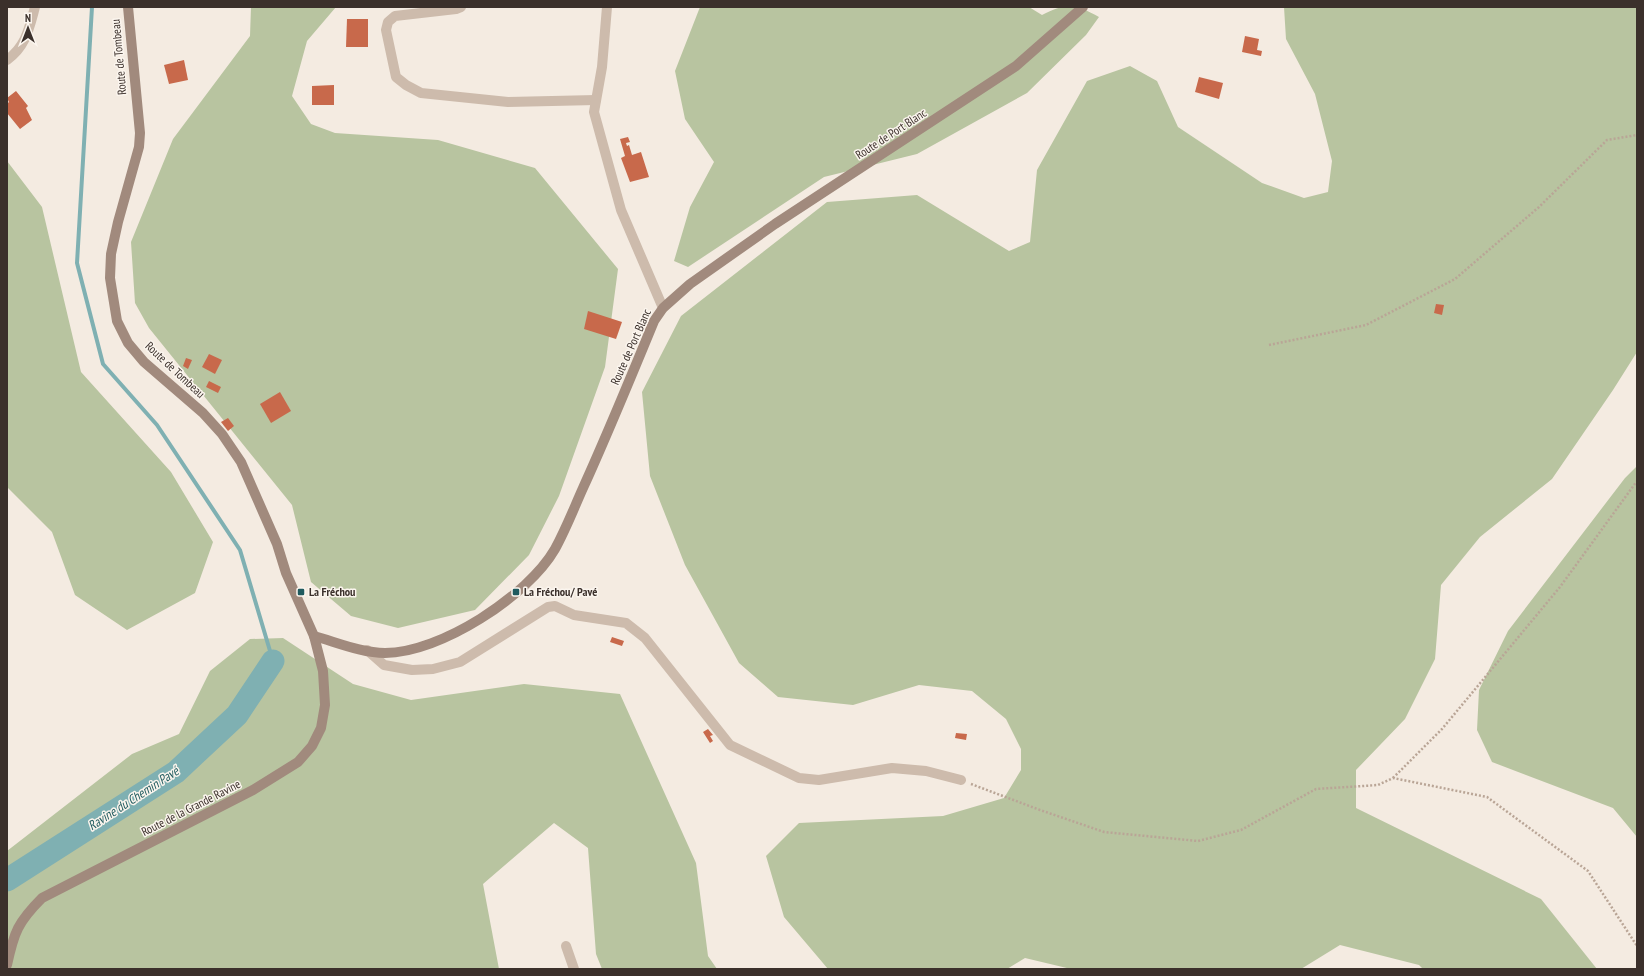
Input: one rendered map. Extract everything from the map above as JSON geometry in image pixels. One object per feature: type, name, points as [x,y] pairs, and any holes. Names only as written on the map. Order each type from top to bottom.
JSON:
[{"type":"main road","name":"Route de Tombeau","points":[[128,7],[139,140],[111,254],[110,278],[117,321],[128,342],[144,362],[203,413],[222,434],[241,462],[277,544],[286,573],[314,636]]},
{"type":"main road","name":"Route de Port Blanc","points":[[314,636],[384,653],[409,651],[438,642],[467,627],[505,602],[532,577],[554,550],[612,424],[654,321],[663,308],[690,284],[775,224],[1016,66],[1083,7]]},
{"type":"main road","name":"Route de la Grande Ravine","points":[[7,965],[12,940],[24,916],[42,898],[253,790],[298,762],[312,746],[321,728],[325,705],[323,671],[314,636]]},
{"type":"street","points":[[7,60],[19,51],[30,27],[35,7]]},
{"type":"street","points":[[461,7],[456,9],[395,16],[388,22],[386,30],[396,77],[420,93],[508,102],[596,100]]},
{"type":"street","points":[[607,7],[602,67],[594,112],[621,210],[663,308]]},
{"type":"street","points":[[367,650],[384,665],[412,670],[433,669],[460,662],[548,607],[556,606],[574,615],[626,623],[645,638],[730,745],[799,778],[819,780],[892,768],[926,771],[961,780]]},
{"type":"street","points":[[566,946],[574,969]]},
{"type":"path","points":[[1269,345],[1366,325],[1455,279],[1538,206],[1607,140],[1637,135]]},
{"type":"path","points":[[961,780],[1104,832],[1198,841],[1241,830],[1316,789],[1378,785],[1392,778],[1442,729],[1560,587],[1637,481]]},
{"type":"path","points":[[1392,778],[1487,797],[1588,871],[1637,946]]},
{"type":"green space","points":[[1071,6],[1084,9],[1099,17],[1086,35],[1027,93],[917,154],[824,177],[688,267],[674,261],[690,207],[714,162],[685,119],[675,71],[700,7],[1029,7],[1042,15],[1058,8]]},
{"type":"green space","points":[[251,7],[336,7],[307,41],[292,96],[311,124],[335,133],[438,140],[535,168],[618,269],[605,367],[559,496],[529,555],[475,610],[398,628],[351,616],[311,582],[292,505],[149,328],[135,303],[131,242],[173,139],[250,36]]},
{"type":"green space","points":[[1284,7],[1637,7],[1637,352],[1552,479],[1480,537],[1441,585],[1435,659],[1405,719],[1356,770],[1356,808],[1541,899],[1597,969],[1423,969],[1419,965],[1340,945],[1301,969],[1071,969],[1025,958],[1007,969],[828,969],[784,917],[766,856],[799,823],[943,816],[1004,798],[1021,770],[1021,749],[1006,719],[972,691],[919,685],[853,705],[778,697],[739,663],[685,565],[650,476],[642,392],[681,316],[827,202],[917,195],[1009,251],[1030,242],[1037,170],[1087,81],[1130,66],[1157,81],[1178,127],[1262,183],[1304,198],[1328,192],[1332,161],[1315,94],[1286,39]]},
{"type":"green space","points":[[7,161],[42,207],[81,372],[171,472],[213,542],[195,593],[127,630],[75,595],[52,532],[7,487]]},
{"type":"green space","points":[[1637,466],[1637,837],[1613,808],[1492,762],[1477,730],[1479,690],[1508,631],[1625,478]]},
{"type":"green space","points":[[283,638],[353,684],[411,700],[524,684],[620,694],[696,863],[708,956],[717,969],[602,969],[596,954],[588,848],[554,823],[483,884],[499,969],[7,969],[7,851],[132,754],[179,734],[210,671],[250,639]]},
{"type":"building","points":[[347,19],[368,19],[368,47],[346,47]]},
{"type":"building","points":[[1245,36],[1259,39],[1257,50],[1262,51],[1261,56],[1242,52]]},
{"type":"building","points":[[184,60],[188,80],[169,84],[164,65]]},
{"type":"building","points":[[1199,77],[1223,83],[1219,99],[1195,92]]},
{"type":"building","points":[[334,85],[334,105],[312,105],[312,86]]},
{"type":"building","points":[[16,91],[28,106],[26,108],[32,120],[20,129],[7,113],[7,104],[9,102],[7,98]]},
{"type":"building","points":[[628,137],[630,142],[626,143],[627,146],[629,145],[632,155],[641,152],[649,177],[630,182],[621,158],[625,156],[620,139]]},
{"type":"building","points":[[1436,304],[1444,305],[1442,315],[1434,313]]},
{"type":"building","points":[[588,311],[622,322],[616,339],[584,329]]},
{"type":"building","points":[[209,354],[222,360],[215,374],[202,367]]},
{"type":"building","points":[[186,358],[192,360],[188,369],[183,366]]},
{"type":"building","points":[[209,381],[221,387],[218,393],[206,387]]},
{"type":"building","points":[[280,392],[291,411],[271,423],[260,404]]},
{"type":"building","points":[[228,418],[234,426],[228,431],[221,422]]},
{"type":"building","points":[[612,637],[624,641],[622,646],[610,642]]},
{"type":"building","points":[[708,729],[713,735],[710,736],[713,741],[710,743],[703,732]]},
{"type":"building","points":[[956,733],[967,734],[966,740],[955,738]]},
{"type":"waterway","points":[[92,7],[77,263],[103,364],[157,425],[240,550],[273,661]]},
{"type":"waterway","name":"Ravine du Chemin Pavé","points":[[7,880],[176,772],[237,715],[273,661]]},
{"type":"place","name":"La Fréchou","points":[[301,592]]},
{"type":"place","name":"La Fréchou/ Pavé","points":[[516,592]]}]
